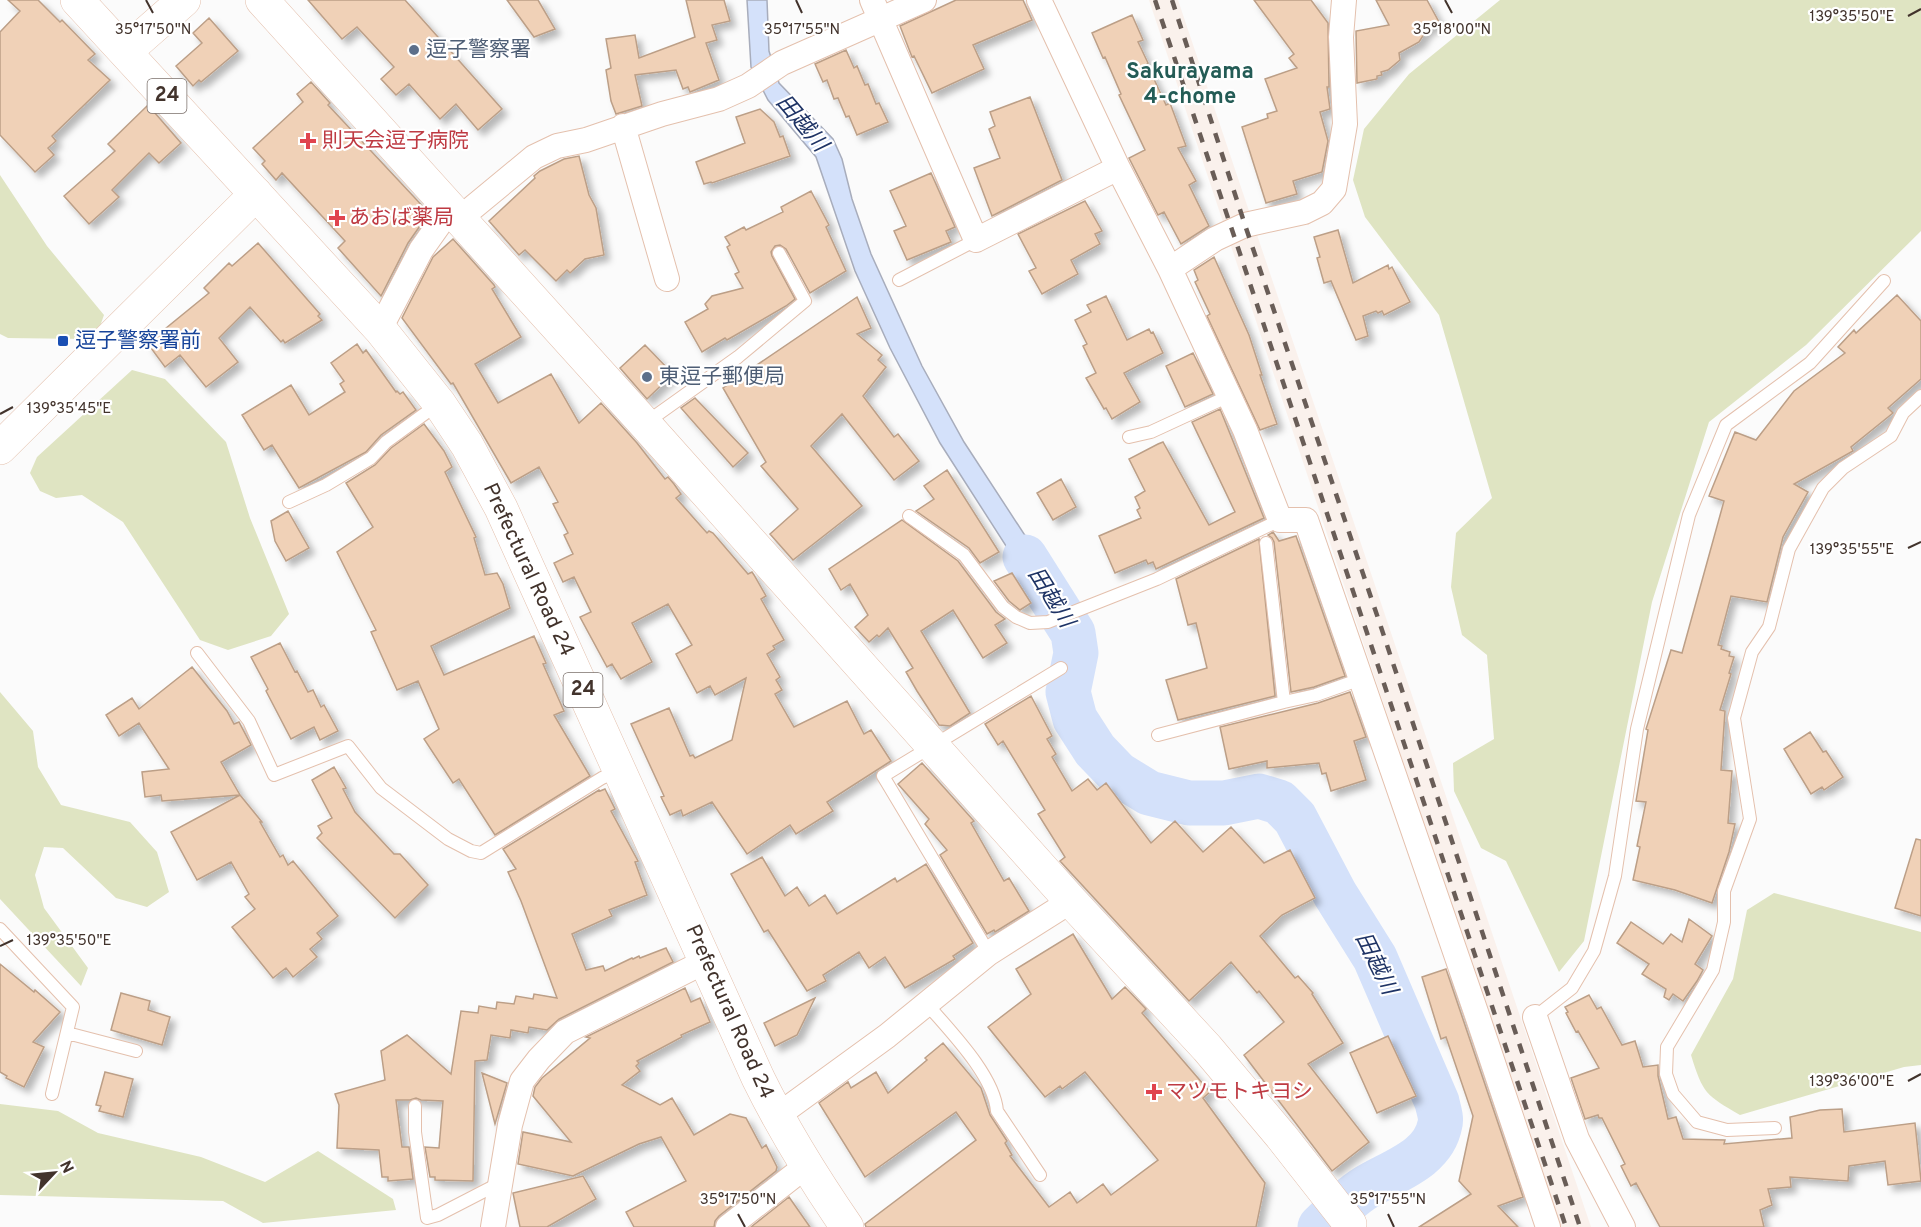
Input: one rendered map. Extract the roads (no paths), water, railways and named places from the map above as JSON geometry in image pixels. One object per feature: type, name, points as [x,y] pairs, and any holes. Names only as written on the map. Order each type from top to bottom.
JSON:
[{"type":"street","name":"Prefectural Road 24","points":[[77,0],[380,329],[439,404],[467,445],[501,508],[777,1116],[806,1167],[847,1227]]},
{"type":"street","points":[[126,51],[184,0]]},
{"type":"street","points":[[262,0],[1071,901],[1208,1048],[1351,1225]]},
{"type":"street","points":[[380,329],[421,250],[455,214],[534,157],[557,146],[586,140],[623,126],[704,104],[748,86],[782,63],[877,10],[924,0]]},
{"type":"street","points":[[1039,0],[1118,168],[1170,269],[1245,430],[1280,520],[1306,520],[1548,1227]]},
{"type":"street","points":[[1170,269],[1215,239],[1245,225],[1304,212],[1322,203],[1334,189],[1345,124],[1341,37],[1344,0]]},
{"type":"street","points":[[877,10],[976,240],[1118,168]]},
{"type":"street","points":[[623,126],[667,279]]},
{"type":"street","points":[[0,448],[256,194]]},
{"type":"street","points":[[777,1116],[887,1036],[989,953],[1071,901]]},
{"type":"street","points":[[493,1227],[510,1125],[522,1081],[539,1059],[565,1032],[706,961]]},
{"type":"street","points":[[1535,1017],[1577,1139],[1623,1227]]},
{"type":"street","points":[[728,1227],[806,1167]]},
{"type":"lane","points":[[899,280],[976,240]]},
{"type":"lane","points":[[645,424],[738,357],[805,302],[778,253]]},
{"type":"lane","points":[[1535,1017],[1572,988],[1594,951],[1615,876],[1637,729],[1689,515],[1726,425],[1810,363],[1884,281]]},
{"type":"lane","points":[[1129,437],[1151,432],[1228,396]]},
{"type":"lane","points":[[1775,1128],[1727,1130],[1697,1122],[1673,1094],[1666,1074],[1667,1047],[1713,970],[1724,922],[1724,891],[1750,819],[1734,718],[1752,652],[1769,627],[1789,549],[1823,488],[1843,468],[1891,436],[1903,413],[1921,396]]},
{"type":"lane","points":[[289,502],[326,485],[371,458],[386,442],[439,404]]},
{"type":"lane","points":[[909,516],[964,555],[1002,607],[1030,623],[1052,621],[1157,579],[1280,520]]},
{"type":"lane","points":[[1266,543],[1284,702]]},
{"type":"lane","points":[[197,653],[249,721],[274,775],[348,746],[381,788],[448,839],[471,851],[481,853],[602,778],[620,771]]},
{"type":"lane","points":[[989,953],[883,776],[1061,668]]},
{"type":"lane","points":[[1158,735],[1316,695],[1361,679]]},
{"type":"lane","points":[[0,929],[73,1007],[52,1094]]},
{"type":"lane","points":[[926,1003],[976,1062],[996,1100],[998,1111],[1040,1175]]},
{"type":"lane","points":[[67,1033],[136,1052]]},
{"type":"lane","points":[[415,1106],[415,1132],[427,1218],[438,1215],[500,1183]]},
{"type":"water","points":[[747,0],[767,0],[769,51],[779,83],[833,139],[842,159],[852,199],[871,254],[922,366],[964,442],[1071,606],[1049,613],[940,443],[890,348],[855,271],[816,157],[768,100],[751,67]]},
{"type":"waterway","name":"田越川","points":[[1025,557],[1073,633],[1076,653],[1068,692],[1075,719],[1095,750],[1118,774],[1149,793],[1189,803],[1224,803],[1259,796],[1279,802],[1295,818],[1335,894],[1375,958],[1437,1102],[1440,1124],[1436,1137],[1419,1157],[1362,1190],[1320,1227]]},
{"type":"railway","points":[[1155,0],[1566,1227]]},
{"type":"railway","points":[[1172,0],[1580,1227]]},
{"type":"place","name":"逗子警察署","points":[[414,50]]},
{"type":"place","name":"則天会逗子病院","points":[[308,141]]},
{"type":"place","name":"あおば薬局","points":[[337,218]]},
{"type":"place","name":"逗子警察署前","points":[[63,341]]},
{"type":"place","name":"東逗子郵便局","points":[[647,377]]},
{"type":"place","name":"マツモトキヨシ","points":[[1154,1092]]},
{"type":"district","name":"Sakurayama 4-chome","points":[[1190,84]]}]
